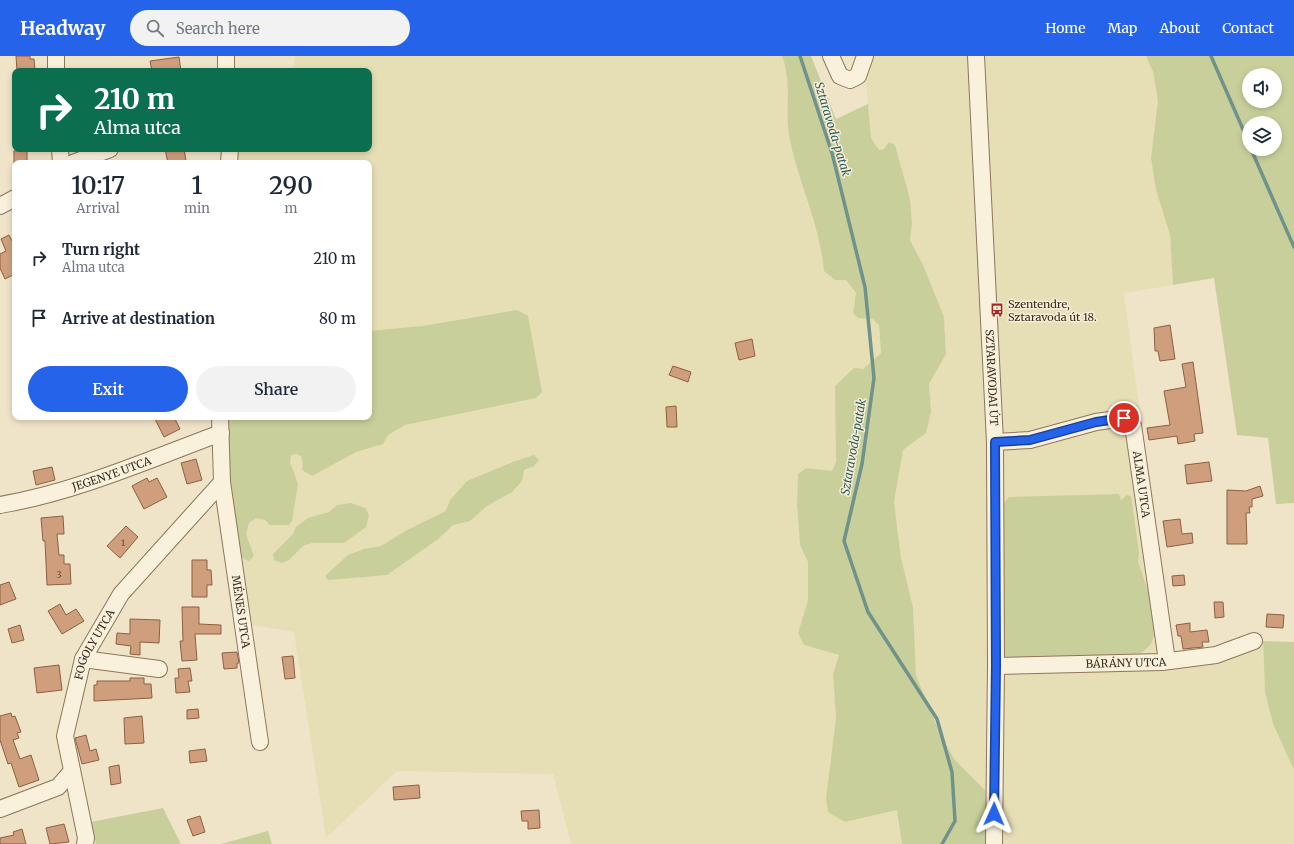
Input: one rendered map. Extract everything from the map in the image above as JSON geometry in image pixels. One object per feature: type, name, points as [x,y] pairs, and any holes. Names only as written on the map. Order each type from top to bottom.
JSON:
[{"type":"street","points":[[56,56],[56,68]]},
{"type":"street","points":[[226,56],[226,68]]},
{"type":"street","points":[[831,56],[840,76],[850,80],[858,76],[865,56]]},
{"type":"street","name":"SZTARAVODAI ÚT","points":[[976,56],[995,442],[996,666],[994,844]]},
{"type":"street","points":[[82,160],[102,152]]},
{"type":"street","points":[[0,206],[12,200]]},
{"type":"street","name":"ALMA UTCA","points":[[995,442],[1030,440],[1096,422],[1124,418],[1133,425],[1167,661]]},
{"type":"street","name":"MÉNES UTCA","points":[[220,425],[222,482],[260,742]]},
{"type":"street","name":"JEGENYE UTCA","points":[[0,505],[27,501],[84,484],[220,425]]},
{"type":"street","name":"FOGOLY UTCA","points":[[85,844],[86,838],[65,736],[84,659],[121,594],[222,482]]},
{"type":"street","name":"BÁRÁNY UTCA","points":[[996,666],[1167,661],[1216,655],[1254,641]]},
{"type":"street","points":[[84,659],[159,669]]},
{"type":"street","points":[[0,809],[58,787],[72,771]]},
{"type":"shaded area","points":[[295,56],[782,56],[787,68],[789,134],[796,166],[822,250],[824,271],[835,280],[846,280],[856,293],[853,313],[874,319],[879,325],[881,353],[863,369],[832,471],[806,468],[798,474],[797,504],[800,545],[808,562],[808,600],[798,633],[804,645],[839,655],[833,674],[836,718],[826,798],[846,822],[898,810],[902,844],[571,844],[553,774],[397,771],[326,838],[294,632],[246,624],[231,420],[372,420],[372,160],[234,160],[234,152],[372,152],[372,68],[293,68]]},
{"type":"shaded area","points":[[869,56],[1146,56],[1153,72],[1158,101],[1151,158],[1156,190],[1170,235],[1173,285],[1124,293],[1172,654],[1213,650],[1262,633],[1265,692],[1273,724],[1294,770],[1294,844],[985,844],[985,790],[955,760],[940,734],[916,675],[913,607],[901,558],[894,502],[903,450],[926,433],[931,412],[929,384],[946,354],[944,317],[923,265],[910,240],[912,224],[910,199],[895,145],[879,150],[871,138],[865,72]]},
{"type":"green space","points":[[782,56],[811,56],[836,119],[868,104],[871,138],[879,150],[884,149],[889,142],[895,145],[910,199],[912,224],[910,240],[923,265],[944,317],[946,354],[929,384],[931,412],[926,433],[903,450],[894,502],[901,558],[913,607],[916,675],[940,734],[955,760],[985,790],[985,844],[902,844],[897,810],[845,822],[828,812],[826,798],[836,718],[833,674],[839,655],[804,645],[798,633],[808,600],[808,562],[800,545],[797,504],[798,474],[806,468],[832,471],[836,461],[835,386],[854,368],[863,369],[881,353],[879,325],[873,319],[858,318],[853,313],[856,293],[846,280],[835,280],[824,271],[818,236],[797,169],[789,135],[788,85]]},
{"type":"green space","points":[[1146,56],[1294,56],[1294,503],[1276,504],[1268,438],[1237,435],[1214,278],[1173,285],[1170,235],[1156,190],[1151,158],[1158,101],[1153,72]]},
{"type":"green space","points":[[517,310],[528,316],[542,392],[536,398],[405,425],[388,435],[383,444],[356,452],[312,476],[302,470],[303,463],[301,456],[296,454],[291,455],[290,462],[298,484],[292,521],[289,525],[270,525],[265,520],[256,518],[249,523],[246,534],[254,556],[249,561],[244,559],[239,553],[230,493],[225,420],[372,420],[372,331],[423,326]]},
{"type":"green space","points":[[534,455],[539,460],[534,466],[524,470],[522,481],[512,492],[487,506],[470,521],[453,525],[438,539],[387,575],[328,580],[325,576],[348,555],[364,549],[381,546],[407,530],[446,511],[450,500],[467,481]]},
{"type":"green space","points":[[1119,494],[1121,500],[1127,495],[1131,496],[1139,552],[1138,561],[1156,615],[1156,630],[1151,644],[1143,652],[1131,655],[1012,660],[1004,657],[1001,653],[1003,504],[1009,497]]},
{"type":"green space","points":[[351,503],[365,508],[369,515],[366,527],[344,543],[312,543],[303,546],[289,560],[282,563],[274,560],[273,554],[293,534],[296,527],[308,518],[329,512],[337,505]]},
{"type":"green space","points":[[1263,641],[1294,642],[1294,770],[1273,724],[1265,692]]},
{"type":"green space","points":[[163,808],[181,844],[96,844],[91,822]]},
{"type":"green space","points":[[268,831],[272,844],[221,844]]},
{"type":"building","points":[[16,56],[30,56],[30,59],[34,59],[35,68],[17,68]]},
{"type":"building","points":[[179,57],[181,68],[151,68],[150,61]]},
{"type":"building","points":[[14,152],[27,152],[27,160],[14,160]]},
{"type":"building","points":[[166,152],[184,152],[186,160],[167,160]]},
{"type":"building","points":[[9,235],[12,241],[12,276],[5,279],[0,268],[0,254],[6,251],[1,239]]},
{"type":"building","points":[[1170,325],[1175,359],[1160,361],[1158,351],[1155,351],[1154,328]]},
{"type":"building","points":[[752,339],[755,356],[739,360],[735,343]]},
{"type":"building","points":[[1193,362],[1203,433],[1194,434],[1195,441],[1178,444],[1177,436],[1149,440],[1147,428],[1170,425],[1164,391],[1186,387],[1182,364]]},
{"type":"building","points":[[673,366],[691,372],[688,382],[669,375]]},
{"type":"building","points":[[676,406],[677,427],[667,427],[666,407]]},
{"type":"building","points":[[156,420],[176,420],[180,429],[164,437]]},
{"type":"building","points":[[196,459],[202,480],[187,484],[181,463]]},
{"type":"building","points":[[1209,462],[1212,481],[1187,484],[1185,465]]},
{"type":"building","points":[[52,467],[55,480],[36,485],[33,471]]},
{"type":"building","points":[[147,478],[149,482],[157,478],[167,497],[144,509],[132,486]]},
{"type":"building","points":[[1260,486],[1263,496],[1252,499],[1252,507],[1249,507],[1250,513],[1246,513],[1247,544],[1227,544],[1227,490],[1246,491]]},
{"type":"building","points":[[63,516],[64,534],[57,534],[59,555],[64,555],[64,564],[70,564],[71,584],[47,585],[45,541],[43,541],[41,518]]},
{"type":"building","points":[[1180,519],[1182,534],[1192,533],[1193,543],[1167,547],[1163,521]]},
{"type":"building","points":[[126,526],[138,537],[120,558],[107,546]]},
{"type":"building","points":[[192,560],[207,560],[207,570],[211,570],[212,585],[207,585],[207,597],[192,597]]},
{"type":"building","points":[[1184,575],[1185,585],[1173,586],[1172,576]]},
{"type":"building","points":[[9,582],[16,599],[0,605],[0,585]]},
{"type":"building","points":[[1214,602],[1223,602],[1224,617],[1215,618]]},
{"type":"building","points":[[60,604],[66,615],[76,609],[84,621],[62,634],[48,611]]},
{"type":"building","points":[[182,607],[199,607],[199,624],[221,625],[221,634],[195,634],[197,660],[182,661],[180,641],[183,641]]},
{"type":"building","points":[[1267,614],[1284,615],[1283,628],[1266,627]]},
{"type":"building","points":[[130,619],[160,620],[159,643],[140,642],[140,655],[130,654],[131,646],[116,644],[117,633],[130,634]]},
{"type":"building","points":[[1190,623],[1190,632],[1207,630],[1209,642],[1202,642],[1203,647],[1183,649],[1181,636],[1178,636],[1176,625]]},
{"type":"building","points":[[20,625],[24,640],[12,643],[8,629]]},
{"type":"building","points":[[237,652],[239,663],[237,663],[237,668],[224,669],[222,653]]},
{"type":"building","points":[[293,656],[295,678],[285,679],[282,657]]},
{"type":"building","points":[[59,665],[62,690],[37,693],[34,668]]},
{"type":"building","points":[[190,668],[192,681],[188,681],[190,692],[176,693],[175,678],[179,678],[178,669]]},
{"type":"building","points":[[130,678],[144,678],[144,684],[151,684],[152,698],[94,701],[94,685],[97,685],[97,681],[130,681]]},
{"type":"building","points":[[198,709],[199,718],[187,719],[187,710]]},
{"type":"building","points":[[11,713],[12,717],[15,716],[21,732],[17,733],[19,738],[13,740],[20,759],[31,755],[39,780],[19,787],[11,763],[8,764],[0,740],[0,716]]},
{"type":"building","points":[[142,716],[144,743],[125,744],[124,718]]},
{"type":"building","points":[[86,735],[90,751],[96,749],[99,760],[82,764],[75,738]]},
{"type":"building","points":[[205,749],[207,761],[190,763],[189,751]]},
{"type":"building","points":[[119,765],[121,783],[111,785],[109,767]]},
{"type":"building","points":[[419,785],[420,798],[394,800],[393,787]]},
{"type":"building","points":[[539,810],[540,828],[528,829],[528,821],[522,821],[521,811]]},
{"type":"building","points":[[200,816],[205,832],[193,836],[187,820]]},
{"type":"building","points":[[64,824],[69,842],[50,844],[46,828]]},
{"type":"building","points":[[22,829],[26,844],[0,844],[0,838],[14,835],[13,832]]},
{"type":"waterway","name":"Sztaravoda-patak","points":[[800,56],[832,153],[865,287],[874,378],[862,464],[844,541],[868,612],[937,719],[952,772],[955,821],[942,844]]},
{"type":"waterway","points":[[1211,56],[1242,127]]},
{"type":"waterway","points":[[1254,156],[1294,247]]},
{"type":"place","name":"Szentendre, Sztaravoda út 18.","points":[[997,310]]},
{"type":"route","points":[[994,814],[996,666],[995,442],[1030,440],[1096,422],[1124,418]]}]
